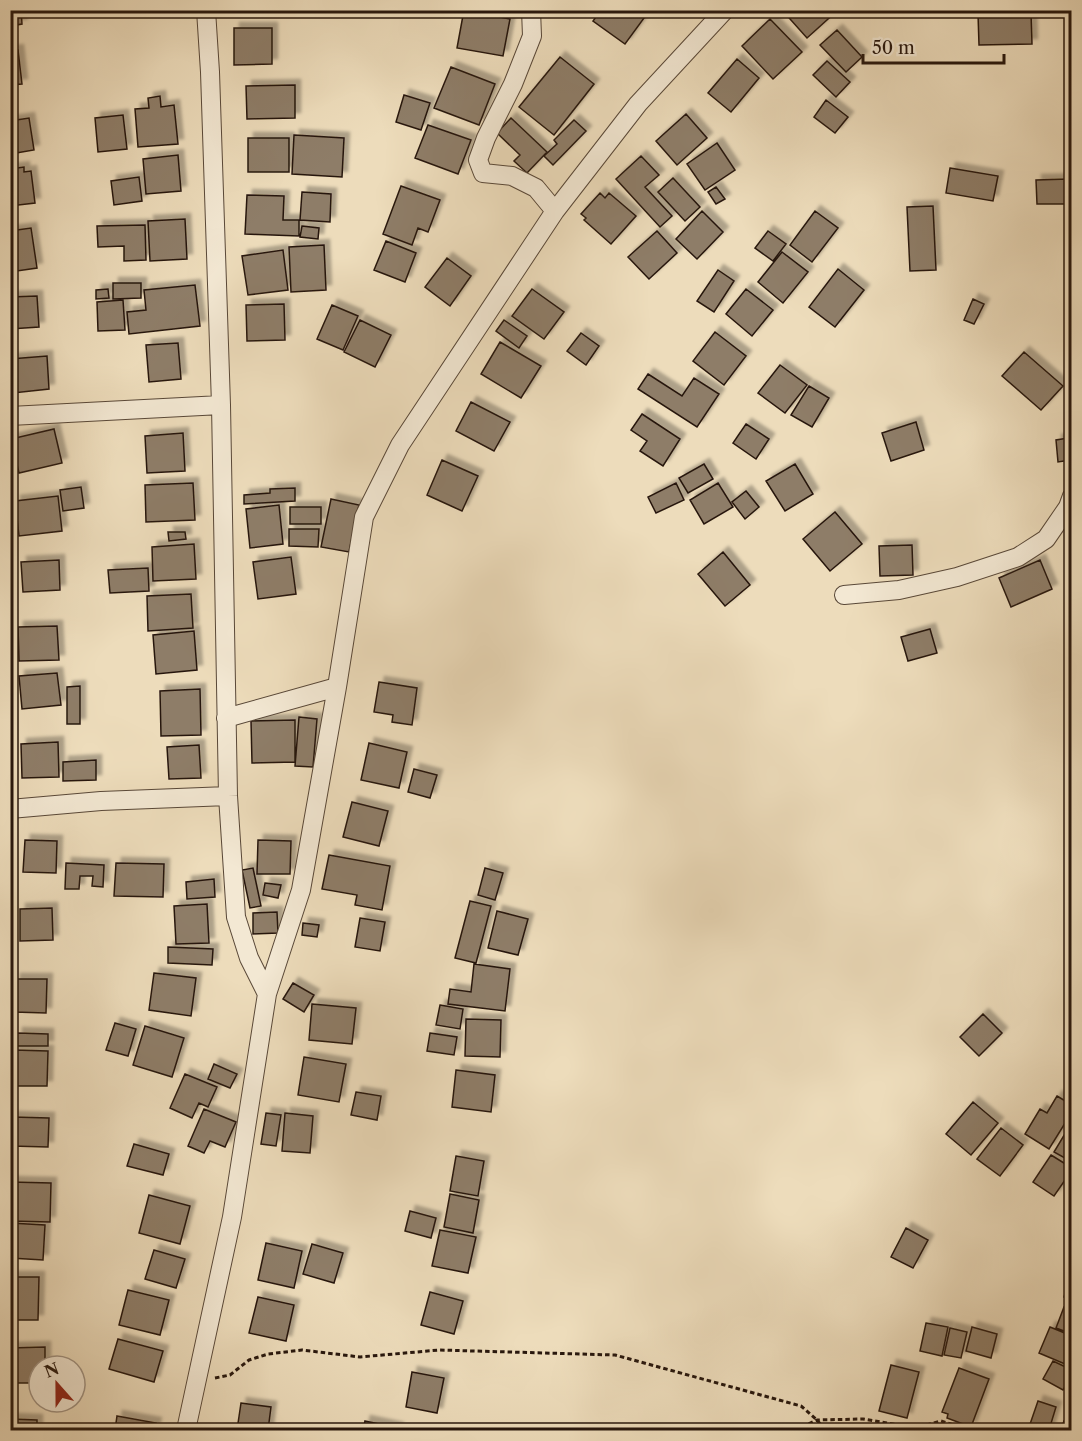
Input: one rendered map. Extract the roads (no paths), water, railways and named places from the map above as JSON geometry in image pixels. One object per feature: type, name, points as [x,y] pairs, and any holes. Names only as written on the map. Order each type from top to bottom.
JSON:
[{"type":"street","points":[[206,10],[221,405],[228,796],[236,916],[249,958],[267,994]]},
{"type":"street","points":[[531,10],[531,36],[513,84],[486,138],[478,160],[483,173],[512,176],[536,188],[555,211]]},
{"type":"street","points":[[186,1431],[232,1217],[267,994],[301,890],[364,518],[400,445],[555,211],[638,104],[725,10]]},
{"type":"street","points":[[10,416],[221,405]]},
{"type":"street","points":[[844,595],[899,590],[957,577],[1018,557],[1046,539],[1068,507],[1071,496]]},
{"type":"street","points":[[226,718],[337,687]]},
{"type":"street","points":[[10,809],[101,801],[228,796]]}]
